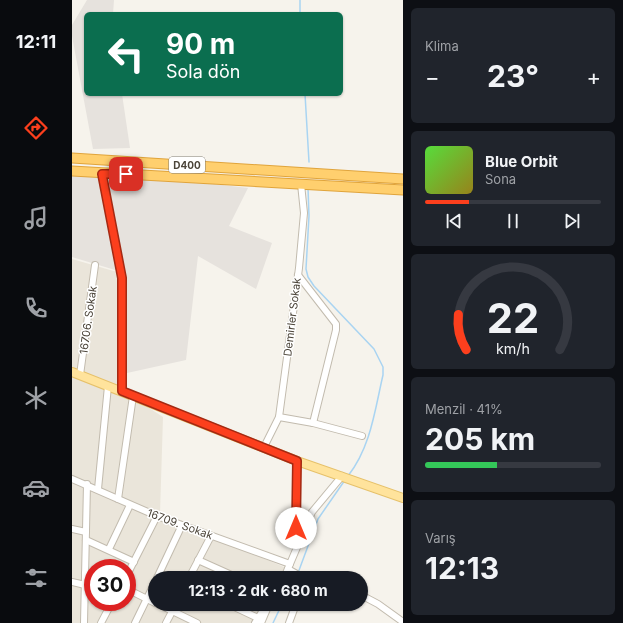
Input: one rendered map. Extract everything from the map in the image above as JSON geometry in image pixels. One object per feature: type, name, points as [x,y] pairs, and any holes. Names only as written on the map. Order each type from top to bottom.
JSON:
[{"type":"highway","name":"D400","points":[[72,158],[403,180]]},
{"type":"highway","name":"D400","points":[[72,171],[102,174],[151,175],[403,190]]},
{"type":"main road","points":[[72,372],[264,446],[297,461],[403,498]]},
{"type":"street","points":[[102,174],[122,278],[122,391]]},
{"type":"street","name":"Demirler Sokak","points":[[264,446],[279,417],[298,275],[303,218],[302,184]]},
{"type":"street","name":"16706. Sokak","points":[[80,375],[95,265]]},
{"type":"street","points":[[298,275],[336,324],[336,330],[313,423]]},
{"type":"street","points":[[98,489],[108,386]]},
{"type":"street","points":[[118,499],[133,396]]},
{"type":"street","points":[[279,417],[313,423],[362,436]]},
{"type":"street","points":[[297,461],[296,528],[304,528]]},
{"type":"street","points":[[287,571],[304,528],[320,500],[343,476]]},
{"type":"street","name":"16709. Sokak","points":[[72,479],[87,484],[130,505],[157,516],[289,566],[293,571]]},
{"type":"street","points":[[85,559],[87,484]]},
{"type":"street","points":[[108,550],[130,505]]},
{"type":"street","points":[[136,559],[157,516]]},
{"type":"street","points":[[160,571],[182,525]]},
{"type":"street","points":[[72,529],[86,532]]},
{"type":"street","points":[[192,571],[211,536]]},
{"type":"street","points":[[86,540],[128,559]]},
{"type":"street","points":[[198,560],[222,571]]},
{"type":"street","points":[[72,582],[84,584]]},
{"type":"street","points":[[135,623],[147,599],[136,594]]},
{"type":"street","points":[[368,599],[403,622]]},
{"type":"street","points":[[84,611],[84,623]]},
{"type":"street","points":[[101,623],[107,611]]},
{"type":"street","points":[[166,623],[172,611],[197,623]]},
{"type":"street","points":[[240,611],[258,621],[264,611]]},
{"type":"street","points":[[289,623],[293,611]]},
{"type":"shaded area","points":[[87,0],[114,0],[113,12],[84,12],[84,96],[122,96],[130,148],[93,149],[72,36],[72,25]]},
{"type":"shaded area","points":[[72,167],[248,188],[229,226],[272,243],[256,289],[198,256],[186,360],[127,373],[125,273],[72,257]]},
{"type":"shaded area","points":[[72,259],[124,274],[120,389],[163,417],[160,514],[291,570],[148,571],[148,611],[267,611],[260,623],[72,623]]},
{"type":"waterway","points":[[300,0],[300,12]]},
{"type":"waterway","points":[[305,96],[309,162]]},
{"type":"waterway","points":[[308,188],[309,216],[306,269],[308,277],[314,286],[374,349],[383,367],[383,375],[367,440],[356,465],[348,476]]},
{"type":"waterway","points":[[299,571],[318,519],[345,480]]},
{"type":"waterway","points":[[273,623],[279,611]]},
{"type":"route","points":[[126,174],[102,174],[122,278],[122,391],[264,446],[297,461],[296,528]]}]
